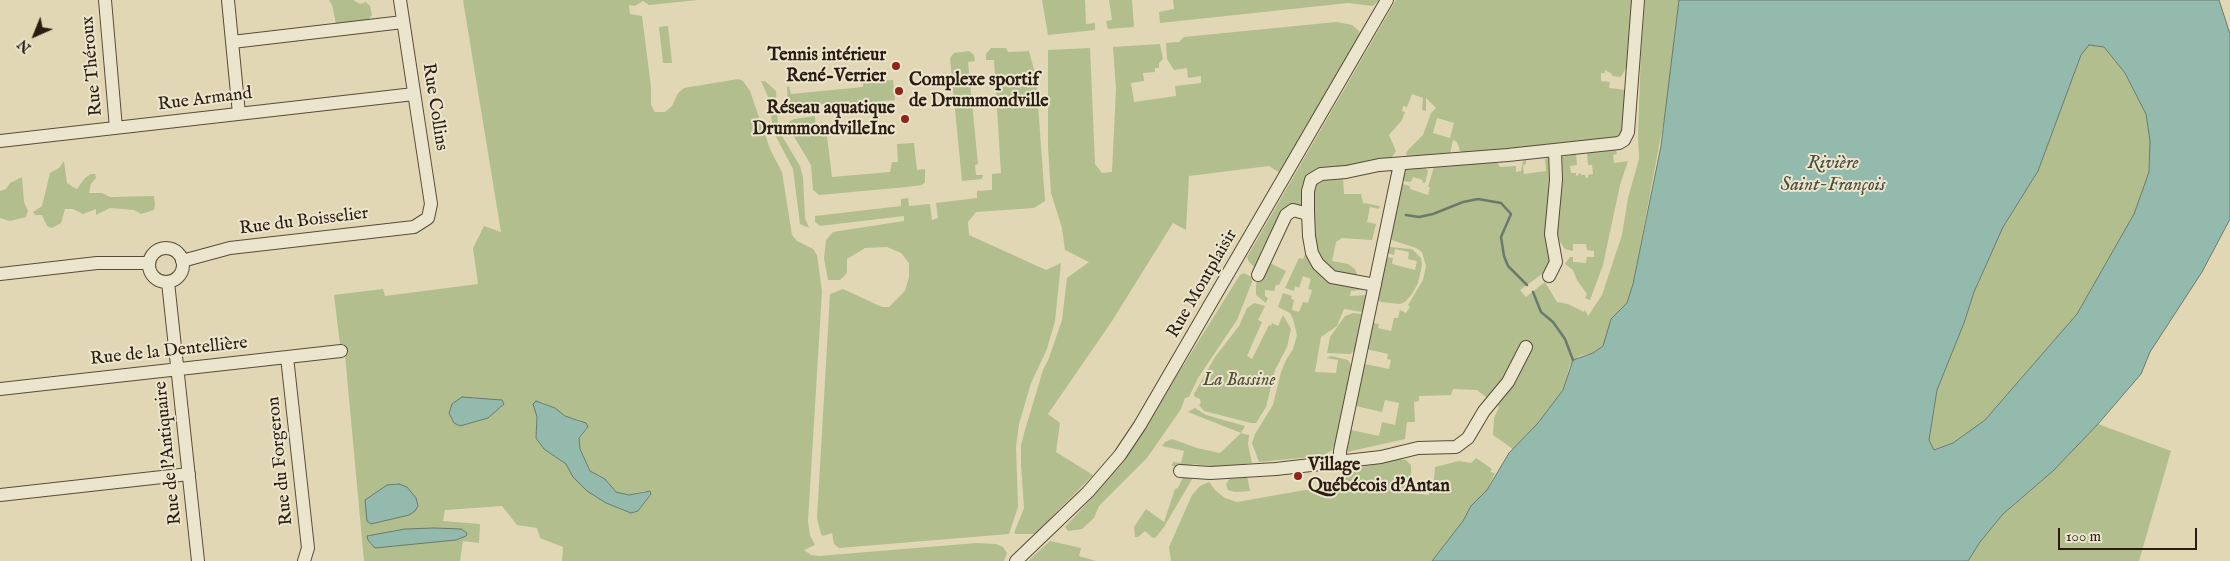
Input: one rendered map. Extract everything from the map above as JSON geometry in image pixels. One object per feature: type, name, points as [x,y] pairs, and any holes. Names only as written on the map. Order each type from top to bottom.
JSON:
[{"type":"street","name":"Rue Théroux","points":[[105,0],[116,128]]},
{"type":"street","points":[[228,0],[239,114]]},
{"type":"street","name":"Rue Collins","points":[[400,0],[431,204],[428,218]]},
{"type":"street","name":"Rue Montplaisir","points":[[1016,561],[1088,492],[1120,454],[1140,425],[1388,0]]},
{"type":"street","points":[[1375,285],[1332,276],[1325,272],[1312,253],[1308,212],[1309,183],[1314,177],[1321,174],[1400,164],[1614,144],[1626,138],[1630,113],[1638,0]]},
{"type":"street","points":[[232,42],[403,22]]},
{"type":"street","name":"Rue Armand","points":[[0,141],[414,94]]},
{"type":"street","points":[[1549,276],[1556,262],[1551,234],[1556,180],[1555,150]]},
{"type":"street","points":[[1340,462],[1340,451],[1400,164]]},
{"type":"street","points":[[1258,275],[1286,214],[1293,210],[1304,213],[1308,212]]},
{"type":"street","name":"Rue du Boisselier","points":[[182,261],[230,248],[414,227],[428,218]]},
{"type":"street","points":[[165,248],[177,253],[182,261],[179,275],[168,282],[155,278],[150,272],[149,263],[152,255],[165,248]]},
{"type":"street","points":[[0,274],[97,263],[149,263]]},
{"type":"street","name":"Rue de l'Antiquaire","points":[[168,282],[198,561]]},
{"type":"street","points":[[1180,471],[1210,473],[1276,469],[1381,457],[1418,448],[1446,449],[1462,444],[1472,432],[1484,411],[1508,382],[1526,347]]},
{"type":"street","name":"Rue de la Dentellière","points":[[0,389],[341,351]]},
{"type":"street","name":"Rue du Forgeron","points":[[287,357],[308,548],[304,561]]},
{"type":"street","points":[[0,495],[189,474]]},
{"type":"green space","points":[[329,0],[353,0],[360,4],[366,2],[370,6],[372,15],[368,20],[336,24]]},
{"type":"green space","points":[[463,0],[698,0],[649,5],[643,1],[635,6],[629,5],[630,14],[642,16],[651,87],[651,105],[655,112],[665,112],[672,106],[678,93],[684,88],[738,79],[743,81],[750,91],[770,149],[782,172],[792,235],[797,241],[813,249],[817,255],[822,291],[808,521],[810,535],[815,545],[804,550],[811,555],[819,556],[976,543],[996,544],[1003,547],[1007,553],[1004,561],[562,561],[563,547],[540,538],[537,528],[517,525],[502,506],[445,510],[443,521],[480,524],[479,543],[463,541],[460,561],[364,561],[344,344],[340,344],[334,295],[383,289],[385,296],[478,284],[473,248],[484,226],[501,232]],"holes":[[[542,402],[565,416],[580,420],[588,428],[579,438],[580,449],[590,471],[605,479],[616,492],[629,495],[644,491],[651,494],[638,511],[631,512],[606,503],[573,477],[566,464],[544,449],[536,438],[537,417]]]},
{"type":"green space","points":[[1042,0],[1085,0],[1086,24],[1095,23],[1095,30],[1048,35]]},
{"type":"green space","points":[[1109,0],[1132,0],[1134,27],[1108,29],[1106,21],[1112,20]]},
{"type":"green space","points":[[1173,0],[1379,0],[1373,6],[1348,3],[1160,23],[1159,12],[1174,9]]},
{"type":"green space","points":[[1396,0],[1634,0],[1628,64],[1621,77],[1612,76],[1612,74],[1605,70],[1605,73],[1601,73],[1601,81],[1610,82],[1609,88],[1626,90],[1622,135],[1615,138],[1465,154],[1460,151],[1457,142],[1453,140],[1450,154],[1407,157],[1406,153],[1423,135],[1431,113],[1436,108],[1426,98],[1426,111],[1422,110],[1423,98],[1412,94],[1407,107],[1403,106],[1402,111],[1405,112],[1402,120],[1389,135],[1396,151],[1392,157],[1316,173],[1305,207],[1287,208],[1262,249],[1258,266],[1254,267],[1247,257]],"holes":[[[1437,118],[1454,123],[1450,138],[1433,133]]]},
{"type":"green space","points":[[1645,0],[1679,0],[1667,104],[1633,284],[1627,303],[1611,319],[1603,346],[1593,353],[1579,356],[1570,365],[1563,390],[1538,423],[1513,449],[1493,435],[1494,418],[1499,407],[1477,390],[1453,389],[1451,395],[1419,396],[1419,401],[1414,402],[1415,422],[1407,422],[1405,439],[1347,452],[1351,430],[1379,436],[1382,422],[1395,425],[1399,403],[1385,400],[1382,412],[1356,406],[1365,364],[1389,369],[1391,360],[1387,359],[1388,354],[1366,349],[1373,323],[1379,324],[1378,328],[1391,331],[1394,318],[1398,318],[1400,310],[1406,313],[1410,307],[1408,305],[1423,280],[1426,266],[1422,252],[1416,248],[1389,239],[1402,184],[1428,195],[1430,187],[1428,187],[1434,167],[1497,162],[1500,167],[1516,166],[1516,172],[1521,171],[1523,161],[1526,160],[1526,164],[1523,165],[1524,174],[1546,171],[1545,159],[1551,157],[1552,257],[1546,271],[1520,290],[1526,297],[1545,282],[1557,302],[1568,304],[1584,312],[1585,310],[1588,316],[1602,295],[1622,235],[1628,198],[1639,159],[1641,51]]},
{"type":"green space","points":[[1336,22],[1352,25],[1360,34],[1280,173],[1269,166],[1189,176],[1186,230],[1173,223],[1112,321],[1048,414],[1060,423],[1056,452],[1093,475],[1035,534],[1014,533],[1024,508],[1021,445],[1043,370],[1062,320],[1067,278],[1089,262],[1065,250],[1062,228],[1051,193],[1048,148],[1048,50],[1090,48],[1095,164],[1102,173],[1112,172],[1116,89],[1113,47],[1160,44],[1163,59],[1159,63],[1159,68],[1155,68],[1155,72],[1143,73],[1144,81],[1131,83],[1134,102],[1176,96],[1175,86],[1201,83],[1201,76],[1188,78],[1187,68],[1174,70],[1167,59],[1166,43],[1179,42],[1184,37]]},
{"type":"green space","points":[[668,26],[672,63],[663,63],[659,27]]},
{"type":"green space","points":[[2089,45],[2104,47],[2125,73],[2146,114],[2150,141],[2149,172],[2134,214],[2077,314],[1985,420],[1953,443],[1934,450],[1929,440],[1937,390],[1964,323],[1974,292],[2003,227],[2038,171],[2081,55]]},
{"type":"green space","points":[[991,48],[1006,48],[1008,52],[1029,51],[1036,77],[1045,201],[1034,208],[976,212],[968,222],[969,235],[1046,270],[1061,263],[1055,321],[1047,349],[1031,383],[1019,424],[1016,447],[1018,507],[1009,534],[839,548],[834,544],[832,533],[823,536],[821,534],[817,518],[830,294],[843,289],[882,307],[889,307],[905,291],[909,277],[909,263],[901,253],[887,247],[865,248],[847,259],[847,273],[840,280],[828,280],[824,258],[826,240],[833,232],[904,221],[904,216],[820,226],[815,222],[815,216],[901,206],[901,199],[908,198],[909,206],[930,204],[932,220],[938,218],[936,203],[977,198],[977,191],[992,190],[992,174],[1001,173],[994,60],[986,60],[986,54]]},
{"type":"green space","points":[[969,51],[974,55],[975,61],[968,62],[978,164],[975,165],[976,175],[983,175],[982,179],[962,181],[950,58],[954,53]]},
{"type":"green space","points":[[893,80],[895,100],[850,104],[849,101],[814,105],[814,109],[793,111],[788,108],[787,87],[789,86],[791,94],[863,87],[863,82]]},
{"type":"green space","points":[[761,81],[765,81],[776,91],[778,126],[800,166],[803,177],[805,218],[809,228],[800,224],[793,169],[773,131],[769,99]]},
{"type":"green space","points":[[815,116],[816,129],[826,128],[832,177],[890,172],[892,162],[898,162],[897,144],[914,143],[917,170],[925,169],[925,182],[922,185],[907,187],[819,195],[813,190],[811,165],[790,130],[789,122],[794,119]]},
{"type":"green space","points":[[1616,150],[1617,154],[1613,155],[1614,163],[1628,161],[1620,185],[1603,265],[1590,300],[1585,298],[1587,294],[1577,280],[1573,270],[1565,264],[1570,257],[1573,257],[1573,262],[1586,263],[1587,257],[1594,257],[1594,251],[1587,250],[1586,244],[1573,244],[1573,251],[1565,249],[1560,242],[1557,230],[1563,175],[1562,157],[1576,154],[1577,165],[1570,166],[1571,173],[1576,173],[1576,176],[1581,173],[1581,175],[1585,175],[1588,178],[1588,175],[1593,174],[1592,165],[1588,165],[1587,153]]},
{"type":"green space","points":[[64,161],[67,183],[73,187],[77,189],[85,178],[95,174],[96,178],[91,184],[89,193],[102,193],[110,197],[154,196],[154,210],[141,214],[134,210],[110,208],[96,215],[96,209],[83,214],[73,209],[65,209],[61,223],[52,228],[47,226],[42,215],[35,215],[33,212],[42,206],[50,173],[59,168]]},
{"type":"green space","points":[[1424,167],[1428,171],[1425,183],[1422,182],[1423,180],[1413,177],[1411,182],[1403,181],[1406,169]]},
{"type":"green space","points":[[22,177],[24,202],[28,211],[26,217],[10,221],[0,218],[0,191],[6,189],[10,183]]},
{"type":"green space","points":[[1317,178],[1343,178],[1344,194],[1361,194],[1363,203],[1380,206],[1379,209],[1370,207],[1367,222],[1376,224],[1372,240],[1342,238],[1336,242],[1332,261],[1348,264],[1355,269],[1359,279],[1330,273],[1314,246],[1311,196]]},
{"type":"green space","points":[[1389,247],[1412,249],[1421,258],[1422,265],[1418,283],[1412,294],[1405,302],[1400,304],[1381,302],[1376,299],[1386,257],[1393,258],[1392,264],[1415,270],[1417,261],[1408,259],[1409,252],[1395,249],[1394,255],[1387,253]]},
{"type":"green space","points":[[1274,248],[1278,249],[1270,263],[1286,271],[1274,291],[1265,290],[1265,296],[1268,298],[1266,303],[1256,295],[1256,284]]},
{"type":"green space","points":[[1306,252],[1318,269],[1367,289],[1351,291],[1350,296],[1366,295],[1364,310],[1362,312],[1344,309],[1337,326],[1321,337],[1315,372],[1336,373],[1338,360],[1326,358],[1331,356],[1348,360],[1351,365],[1335,445],[1331,451],[1322,456],[1259,462],[1252,443],[1255,434],[1273,405],[1281,372],[1293,349],[1297,335],[1290,313],[1278,307],[1283,293],[1292,296],[1291,299],[1294,300],[1292,310],[1299,312],[1303,302],[1308,303],[1312,290],[1308,289],[1311,279],[1303,276],[1299,288],[1295,286],[1294,291],[1285,288],[1299,258],[1303,259]]},
{"type":"green space","points":[[1244,273],[1251,277],[1252,282],[1237,320],[1198,378],[1189,397],[1185,398],[1181,409],[1147,458],[1099,506],[1094,518],[1082,529],[1068,531],[1065,527],[1092,498],[1136,441],[1240,275]]},
{"type":"green space","name":"La Bassine","points":[[1254,303],[1265,306],[1258,320],[1262,322],[1247,356],[1252,359],[1269,325],[1271,326],[1272,323],[1278,326],[1283,315],[1291,329],[1287,347],[1275,370],[1266,407],[1256,423],[1251,423],[1204,411],[1199,405],[1201,403],[1200,399],[1195,397],[1194,394],[1215,357],[1239,326],[1247,308]]},
{"type":"green space","points":[[1353,313],[1363,314],[1355,351],[1350,354],[1327,353],[1330,337],[1345,316]]},
{"type":"green space","points":[[1195,408],[1206,415],[1245,426],[1241,433],[1188,412]]},
{"type":"green space","points":[[2098,424],[2171,451],[2139,561],[1968,561],[1980,542],[2003,514],[2053,471]]},
{"type":"green space","points":[[1241,433],[1249,435],[1248,444],[1252,463],[1220,467],[1194,464],[1182,467],[1172,466],[1173,462],[1181,463],[1184,451],[1162,446],[1165,442],[1172,439],[1197,448],[1220,453]]},
{"type":"green space","points":[[1476,458],[1492,469],[1490,472],[1495,473],[1487,490],[1471,506],[1463,521],[1432,561],[1171,561],[1169,547],[1192,495],[1200,486],[1209,482],[1225,498],[1237,502],[1305,490],[1339,491],[1344,471],[1399,459],[1406,460],[1411,465],[1411,493],[1429,495],[1429,491],[1433,491],[1435,467],[1459,461],[1471,463]]},
{"type":"green space","points":[[1185,473],[1194,476],[1164,527],[1156,537],[1153,538],[1145,531],[1138,537],[1135,537],[1134,527],[1146,509],[1164,522],[1175,489],[1178,488]]},
{"type":"green space","points":[[1247,476],[1250,491],[1235,492],[1228,490],[1226,484],[1230,478]]},
{"type":"green space","points":[[1050,541],[1081,548],[1079,556],[1096,561],[1028,561]]},
{"type":"water","name":"Rivière Saint-François","points":[[1679,0],[2219,0],[2230,34],[2230,219],[2202,272],[2150,352],[2141,374],[2098,424],[2053,471],[2003,514],[1980,542],[1968,561],[1432,561],[1463,521],[1471,506],[1487,490],[1509,453],[1538,423],[1563,390],[1573,360],[1593,353],[1603,346],[1611,319],[1627,303],[1633,284],[1661,146]],"holes":[[[2089,45],[2104,47],[2125,73],[2146,114],[2150,141],[2149,172],[2134,214],[2077,314],[1985,420],[1953,443],[1934,450],[1929,440],[1937,390],[1964,323],[1974,292],[2003,227],[2038,171],[2081,55]]]},
{"type":"water","points":[[462,397],[502,400],[504,404],[488,418],[460,426],[454,423],[449,413],[452,404]]},
{"type":"water","points":[[536,401],[555,408],[565,416],[586,423],[588,427],[579,438],[580,449],[590,471],[605,479],[616,492],[629,495],[650,491],[651,494],[638,511],[631,513],[606,503],[587,491],[573,477],[566,464],[544,449],[536,438],[537,417],[533,404]]},
{"type":"water","points":[[399,484],[407,487],[416,498],[418,506],[415,511],[409,515],[371,524],[367,521],[365,500],[387,485]]},
{"type":"water","points":[[405,529],[461,529],[467,533],[466,536],[456,540],[375,548],[367,536]]},
{"type":"waterway","points":[[1406,215],[1419,217],[1433,214],[1463,202],[1478,199],[1501,203],[1511,214],[1501,237],[1504,256],[1508,266],[1527,285]]},
{"type":"waterway","points":[[1533,292],[1541,312],[1553,322],[1565,339],[1573,360]]},
{"type":"place","name":"Tennis intérieur René-Verrier","points":[[896,66]]},
{"type":"place","name":"Complexe sportif de Drummondville","points":[[899,91]]},
{"type":"place","name":"Réseau aquatique DrummondvilleInc","points":[[905,119]]},
{"type":"place","name":"Village Québécois d'Antan","points":[[1298,476]]}]
